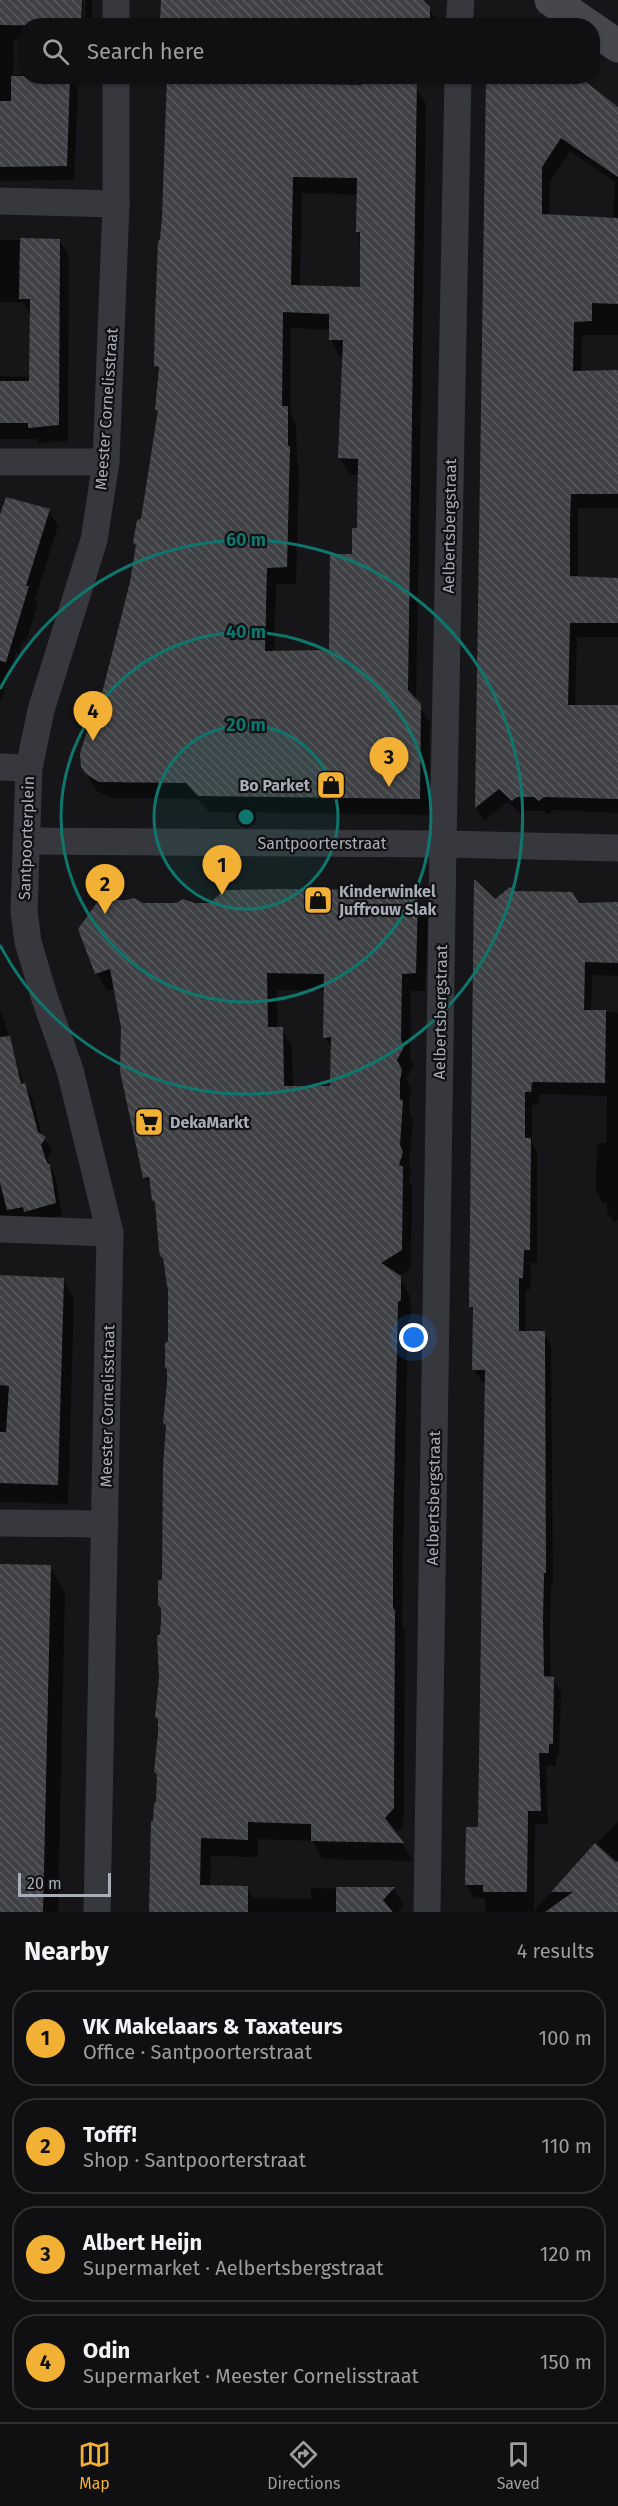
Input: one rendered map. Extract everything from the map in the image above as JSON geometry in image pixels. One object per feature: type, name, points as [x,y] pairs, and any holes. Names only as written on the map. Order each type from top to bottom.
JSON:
[{"type":"street","points":[[116,0],[116,18]]},
{"type":"street","points":[[460,18],[461,0]]},
{"type":"street","points":[[551,0],[578,18]]},
{"type":"street","points":[[600,33],[618,46]]},
{"type":"street","name":"Meester Cornelisstraat","points":[[29,768],[41,710],[94,540],[106,462],[116,204],[116,84]]},
{"type":"street","name":"Aelbertsbergstraat","points":[[427,1912],[443,844],[458,84]]},
{"type":"street","points":[[0,201],[116,204]]},
{"type":"street","points":[[0,462],[106,462]]},
{"type":"street","name":"Santpoorterplein","points":[[0,767],[29,768],[26,841],[12,911]]},
{"type":"street","name":"Santpoorterstraat","points":[[26,841],[443,844],[618,848]]},
{"type":"street","name":"Meester Cornelisstraat","points":[[12,911],[28,942],[70,1070],[110,1233],[97,1912]]},
{"type":"street","points":[[0,1229],[110,1233]]},
{"type":"street","points":[[0,1522],[105,1524]]},
{"type":"building","points":[[0,0],[82,0],[81,18],[18,18],[18,25],[0,25]]},
{"type":"building","points":[[161,0],[423,0],[430,7],[430,18],[160,18]]},
{"type":"building","points":[[11,76],[18,76],[18,84],[70,84],[67,166],[0,167],[0,101],[11,101]]},
{"type":"building","points":[[167,84],[417,84],[408,690],[421,704],[420,799],[198,796],[186,783],[99,782],[86,774],[81,767],[80,753],[96,704],[99,705],[130,582],[136,545],[133,543],[137,520],[141,519],[158,410],[155,410],[159,367],[154,366],[158,242],[160,239]],"holes":[[[293,177],[357,178],[356,232],[360,232],[360,287],[291,285]],[[283,312],[329,314],[329,340],[343,340],[338,458],[358,459],[357,528],[352,528],[352,554],[330,554],[329,650],[265,651],[267,568],[287,567],[290,446],[288,446],[288,406],[282,406]]]},
{"type":"building","points":[[486,84],[588,84],[618,107],[618,177],[561,138],[542,167],[542,214],[618,218],[618,304],[592,303],[592,321],[574,322],[573,371],[618,370],[618,494],[571,494],[570,576],[618,578],[618,623],[570,623],[568,705],[618,705],[618,799],[544,797],[539,801],[534,797],[517,797],[512,801],[499,789],[475,808]]},
{"type":"building","points":[[20,238],[60,239],[59,425],[28,428],[28,423],[0,423],[0,381],[29,381],[30,299],[19,299]]},
{"type":"building","points":[[6,497],[50,509],[6,662],[0,661],[0,515]]},
{"type":"building","points":[[474,879],[495,899],[510,887],[515,891],[572,892],[579,903],[618,902],[618,963],[585,962],[584,1010],[606,1010],[605,1083],[532,1082],[531,1092],[525,1092],[525,1138],[531,1138],[530,1250],[524,1250],[523,1278],[519,1278],[519,1331],[545,1331],[544,1676],[554,1677],[553,1744],[549,1744],[549,1753],[539,1753],[541,1811],[528,1811],[527,1892],[483,1892],[483,1885],[465,1885],[466,1827],[478,1827],[485,1370],[472,1370],[473,1307],[469,1307]]},
{"type":"building","points":[[224,890],[410,890],[418,897],[416,973],[402,974],[401,1040],[404,1047],[397,1060],[402,1070],[400,1099],[403,1101],[400,1145],[403,1152],[399,1165],[403,1167],[402,1250],[381,1263],[401,1276],[401,1300],[398,1302],[393,1535],[394,1808],[385,1818],[404,1843],[311,1841],[311,1824],[248,1822],[248,1840],[201,1838],[200,1885],[248,1886],[248,1912],[149,1912],[151,1821],[153,1821],[156,1802],[157,1774],[154,1772],[158,1733],[158,1719],[155,1717],[159,1678],[157,1636],[160,1634],[161,1622],[158,1581],[162,1579],[163,1467],[166,1425],[163,1423],[167,1383],[165,1343],[168,1341],[168,1291],[163,1258],[159,1250],[155,1202],[152,1200],[149,1177],[143,1178],[120,1071],[121,1027],[110,969],[95,974],[78,929],[99,900],[134,898],[143,903],[176,903],[183,899],[195,903],[210,903]],"holes":[[[267,973],[324,974],[323,1038],[331,1037],[330,1086],[284,1086],[283,1027],[268,1027]]]},
{"type":"building","points":[[10,1036],[21,1084],[25,1083],[38,1132],[46,1137],[41,1145],[47,1163],[50,1165],[56,1203],[24,1212],[23,1207],[7,1210],[0,1183],[0,1037]]},
{"type":"building","points":[[0,1275],[64,1278],[58,1485],[0,1483],[0,1432],[6,1432],[9,1386],[0,1385]]},
{"type":"building","points":[[0,1564],[51,1565],[43,1912],[0,1912]]},
{"type":"building","points":[[595,1843],[616,1862],[618,1861],[618,1912],[545,1912],[573,1892],[551,1892]]},
{"type":"building","points":[[336,1887],[395,1887],[383,1900],[393,1912],[336,1912]]},
{"type":"place","name":"Odin","points":[[93,741]]},
{"type":"place","name":"Bo Parket","points":[[331,785]]},
{"type":"place","name":"Albert Heijn","points":[[389,787]]},
{"type":"place","name":"VK Makelaars & Taxateurs","points":[[222,895]]},
{"type":"place","name":"Kinderwinkel Juffrouw Slak","points":[[318,900]]},
{"type":"place","name":"Tofff!","points":[[105,914]]},
{"type":"place","name":"DekaMarkt","points":[[149,1122]]}]
